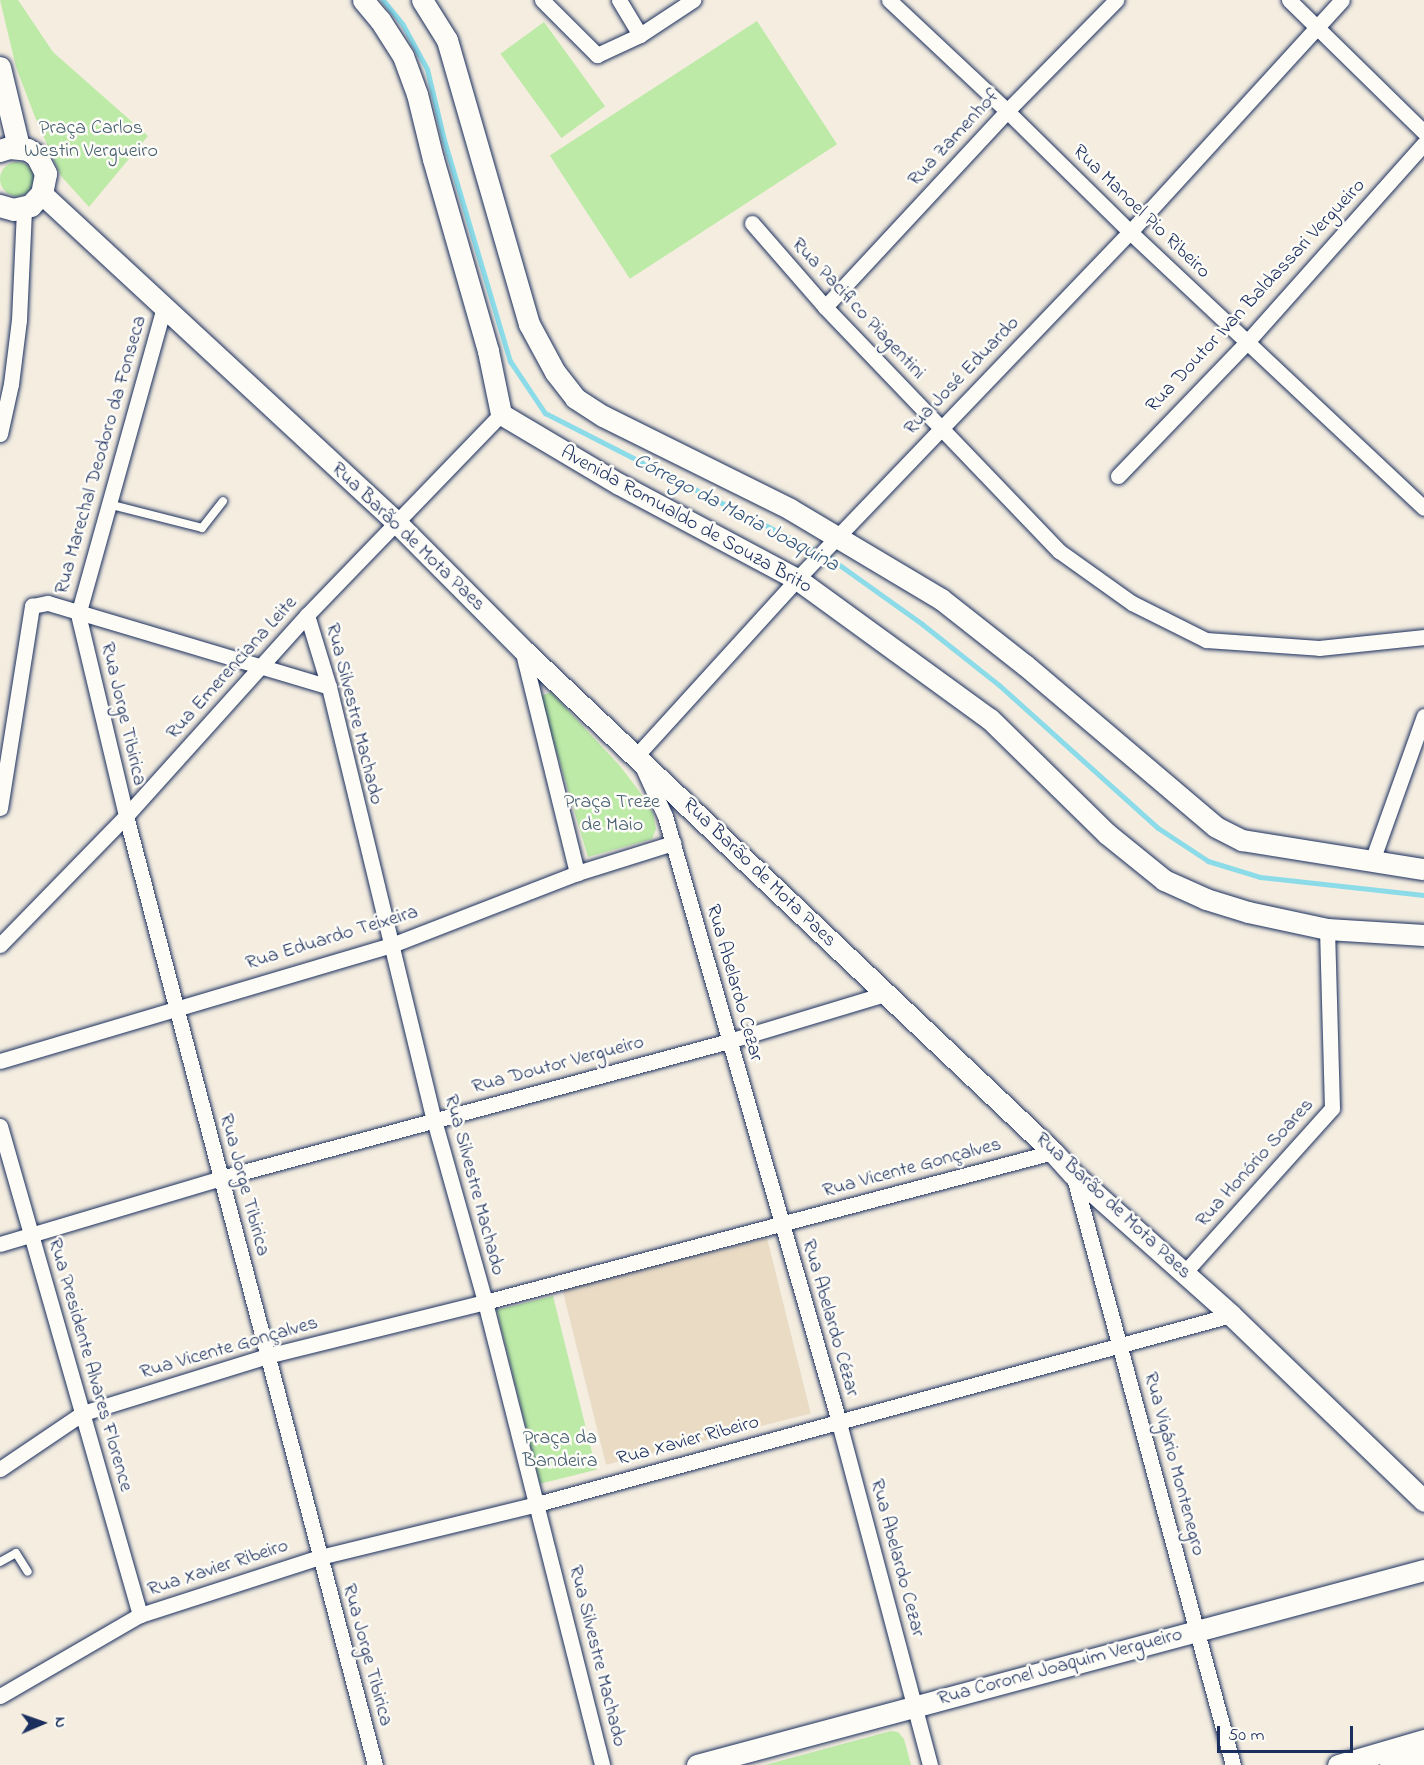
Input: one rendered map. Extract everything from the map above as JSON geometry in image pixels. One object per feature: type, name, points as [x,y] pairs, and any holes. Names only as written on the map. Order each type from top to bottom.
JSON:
[{"type":"main road","points":[[363,0],[380,20],[403,56],[417,94],[432,159],[488,351],[501,414]]},
{"type":"main road","points":[[422,0],[447,40],[529,324],[562,381],[575,398],[603,416],[790,509],[941,599],[1025,665],[1216,827],[1242,840],[1424,869]]},
{"type":"main road","points":[[0,68],[9,149],[37,156],[46,174],[42,194],[24,209],[14,210],[0,206]]},
{"type":"main road","name":"Rua Barão de Mota Paes","points":[[42,194],[396,522],[522,649],[637,755],[1053,1152],[1073,1174],[1185,1272],[1424,1501]]},
{"type":"main road","name":"Avenida Romualdo de Souza Brito","points":[[501,414],[619,484],[797,579],[990,719],[1106,832],[1164,880],[1206,899],[1248,912],[1327,929],[1424,935]]},
{"type":"main road","name":"Rua Coronel Joaquim Vergueiro","points":[[697,1765],[1424,1570]]},
{"type":"main road","points":[[1338,1765],[1424,1740]]},
{"type":"main road","points":[[1390,1765],[1424,1755]]},
{"type":"street","points":[[542,0],[597,54],[640,35],[693,0]]},
{"type":"street","points":[[619,0],[640,35]]},
{"type":"street","name":"Rua Manoel Pio Ribeiro","points":[[889,0],[1007,111],[1130,232],[1424,508]]},
{"type":"street","name":"Rua Zamenhof","points":[[825,307],[1007,111],[1116,0]]},
{"type":"street","points":[[1289,0],[1424,132]]},
{"type":"street","name":"Rua José Eduardo","points":[[637,755],[797,579],[1130,232],[1342,0]]},
{"type":"street","name":"Rua Doutor Ivan Baldassari Vergueiro","points":[[1118,476],[1247,342],[1424,143]]},
{"type":"street","points":[[0,434],[11,384],[20,320],[24,209]]},
{"type":"street","name":"Rua Pacifico Piagentini","points":[[752,223],[825,307],[1059,551],[1132,603],[1206,640],[1318,648],[1424,637]]},
{"type":"street","name":"Rua Marechal Deodoro da Fonseca","points":[[78,614],[164,307]]},
{"type":"street","name":"Rua Emerenciana Leite","points":[[0,945],[126,816],[262,668],[307,615],[501,414]]},
{"type":"street","points":[[0,808],[3,767],[32,606],[48,603],[78,614],[329,687]]},
{"type":"street","name":"Rua Jorge Tibirica","points":[[78,614],[126,816],[375,1765]]},
{"type":"street","name":"Rua Silvestre Machado","points":[[307,615],[329,687],[389,946],[434,1120],[485,1302],[602,1765]]},
{"type":"street","points":[[522,649],[577,873]]},
{"type":"street","points":[[1372,861],[1424,716]]},
{"type":"street","name":"Rua Abelardo Cezar","points":[[637,755],[665,816],[781,1225]]},
{"type":"street","name":"Rua Eduardo Teixeira","points":[[0,1061],[176,1007],[389,946],[577,873],[672,843]]},
{"type":"street","name":"Rua Honório Soares","points":[[1185,1272],[1332,1108],[1327,929]]},
{"type":"street","name":"Rua Doutor Vergueiro","points":[[0,1244],[221,1178],[729,1041],[885,993]]},
{"type":"street","name":"Rua Presidente Alvares Florence","points":[[0,1126],[140,1615]]},
{"type":"street","name":"Rua Vicente Gonçalves","points":[[781,1225],[1053,1152]]},
{"type":"street","name":"Rua Vigário Montenegro","points":[[1073,1174],[1233,1765]]},
{"type":"street","points":[[485,1302],[781,1225]]},
{"type":"street","name":"Rua Abelardo Cézar","points":[[781,1225],[839,1422]]},
{"type":"street","name":"Rua Vicente Gonçalves","points":[[0,1469],[83,1413],[267,1356],[485,1302]]},
{"type":"street","name":"Rua Xavier Ribeiro","points":[[0,1696],[140,1615],[320,1557],[537,1504],[1231,1315]]},
{"type":"street","name":"Rua Abelardo Cezar","points":[[839,1422],[930,1765]]},
{"type":"lane","points":[[107,504],[202,528],[224,501]]},
{"type":"lane","points":[[0,1562],[16,1553],[28,1572]]},
{"type":"shaded area","points":[[767,1238],[811,1414],[606,1465],[562,1289]]},
{"type":"green space","name":"Praça Carlos Westin Vergueiro","points":[[0,0],[18,0],[53,52],[148,136],[89,207],[61,176],[35,117],[16,67]]},
{"type":"green space","points":[[757,21],[837,144],[630,279],[550,156]]},
{"type":"green space","points":[[544,22],[605,106],[561,138],[500,54]]},
{"type":"green space","points":[[17,162],[29,167],[34,179],[29,191],[17,196],[5,191],[0,179],[5,167]]},
{"type":"green space","name":"Praça Treze de Maio","points":[[551,692],[620,766],[639,791],[653,813],[656,829],[652,839],[588,857],[540,696]]},
{"type":"green space","name":"Praça da Bandeira","points":[[553,1296],[596,1470],[540,1484],[497,1310]]},
{"type":"green space","points":[[891,1731],[898,1732],[904,1739],[911,1765],[765,1765]]},
{"type":"waterway","name":"Córrego da Maria Joaquina","points":[[383,0],[403,25],[427,69],[444,140],[510,361],[545,413],[831,559],[922,624],[999,685],[1158,828],[1208,861],[1260,877],[1424,895]]}]
